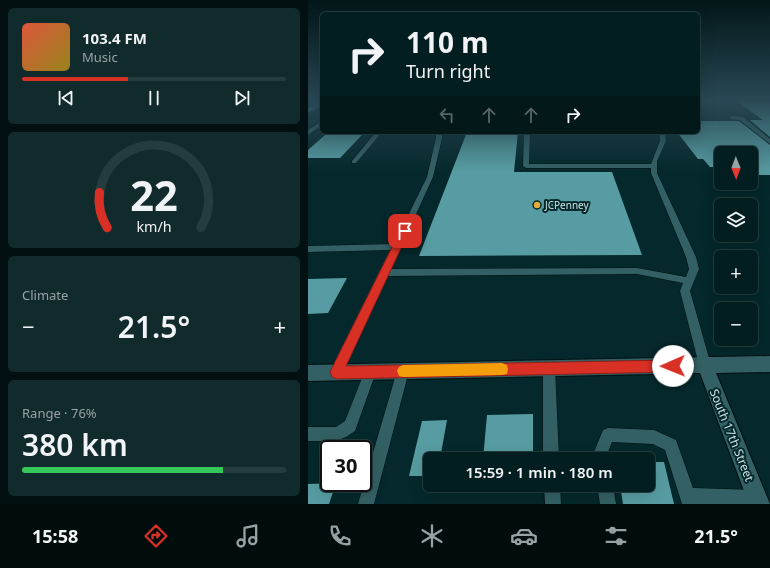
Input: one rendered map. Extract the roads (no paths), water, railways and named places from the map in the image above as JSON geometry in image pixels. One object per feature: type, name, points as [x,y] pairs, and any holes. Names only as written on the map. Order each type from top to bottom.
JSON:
[{"type":"street","points":[[308,373],[770,364]]},
{"type":"street","name":"South 17th Street","points":[[704,366],[758,501]]},
{"type":"lane","points":[[308,133],[320,125]]},
{"type":"lane","points":[[749,125],[770,142]]},
{"type":"lane","points":[[354,162],[377,134]]},
{"type":"lane","points":[[337,372],[430,177],[439,134]]},
{"type":"lane","points":[[527,134],[526,166],[654,166]]},
{"type":"lane","points":[[662,134],[663,141],[654,161],[654,173],[691,257],[694,269],[685,291],[704,366]]},
{"type":"lane","points":[[308,249],[397,247]]},
{"type":"lane","points":[[384,274],[637,271],[690,281]]},
{"type":"lane","points":[[549,368],[552,452]]},
{"type":"lane","points":[[366,504],[403,371]]},
{"type":"lane","points":[[308,434],[336,434],[344,432],[350,426],[370,372]]},
{"type":"lane","points":[[601,452],[608,435],[654,437],[671,445],[689,500],[758,501]]},
{"type":"lane","points":[[552,492],[553,504]]},
{"type":"lane","points":[[606,492],[608,504]]},
{"type":"place","name":"JCPenney","points":[[537,205]]}]
